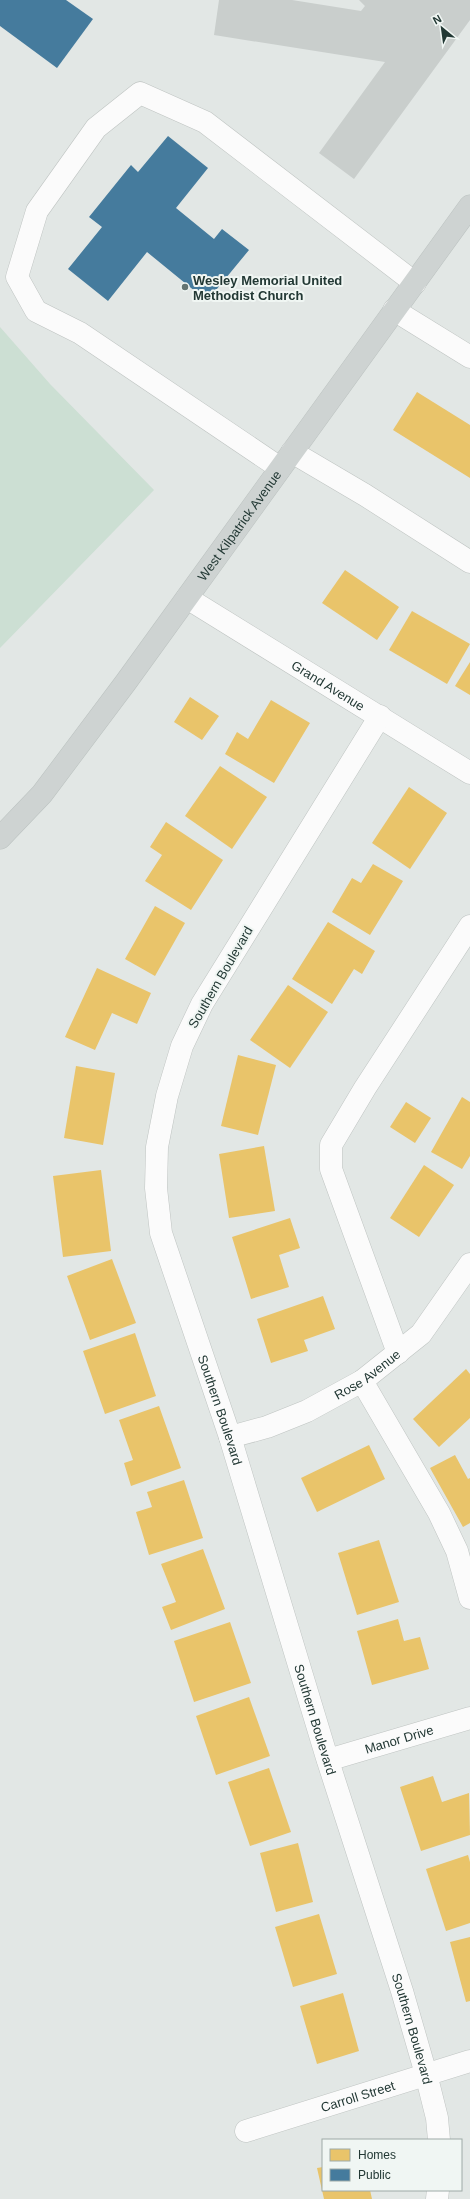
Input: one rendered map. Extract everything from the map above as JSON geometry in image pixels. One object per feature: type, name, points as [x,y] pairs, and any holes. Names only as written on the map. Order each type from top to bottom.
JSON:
[{"type":"main road","name":"West Kilpatrick Avenue","points":[[0,838],[42,794],[126,682],[470,206]]},
{"type":"street","points":[[415,283],[205,122],[140,93],[96,128],[36,211],[17,278],[36,311],[80,333],[286,460],[365,495],[470,562]]},
{"type":"street","points":[[394,310],[470,357]]},
{"type":"street","name":"Grand Avenue","points":[[187,598],[470,773]]},
{"type":"street","name":"Southern Boulevard","points":[[380,716],[204,999],[182,1046],[167,1096],[157,1147],[156,1188],[161,1233],[230,1437],[328,1760],[402,1991],[437,2118],[439,2139]]},
{"type":"street","points":[[398,1353],[330,1169],[331,1145],[470,926]]},
{"type":"street","name":"Rose Avenue","points":[[230,1437],[267,1427],[307,1411],[362,1382],[421,1334],[470,1264]]},
{"type":"street","points":[[362,1382],[439,1513],[463,1546],[470,1598]]},
{"type":"street","name":"Manor Drive","points":[[328,1760],[470,1718]]},
{"type":"street","name":"Carroll Street","points":[[246,2131],[470,2061]]},
{"type":"green space","points":[[0,327],[50,384],[154,490],[0,648]]},
{"type":"building: Homes","points":[[417,392],[470,425],[470,478],[393,430]]},
{"type":"building: Homes","points":[[345,570],[399,607],[377,640],[322,603]]},
{"type":"building: Homes","points":[[412,611],[470,644],[447,684],[389,650]]},
{"type":"building: Homes","points":[[470,662],[470,695],[455,686]]},
{"type":"building: Homes","points":[[190,697],[219,716],[202,740],[174,722]]},
{"type":"building: Homes","points":[[271,700],[310,723],[274,783],[225,754],[237,732],[248,739]]},
{"type":"building: Homes","points":[[220,766],[267,797],[232,849],[185,816]]},
{"type":"building: Homes","points":[[409,787],[447,813],[410,869],[372,843]]},
{"type":"building: Homes","points":[[166,822],[223,860],[191,910],[145,881],[162,855],[150,847]]},
{"type":"building: Homes","points":[[373,864],[403,881],[370,935],[332,912],[352,878],[361,883]]},
{"type":"building: Homes","points":[[155,906],[185,923],[155,976],[125,959]]},
{"type":"building: Homes","points":[[328,922],[375,951],[362,974],[354,969],[332,1004],[292,979]]},
{"type":"building: Homes","points":[[97,968],[151,993],[137,1024],[112,1013],[95,1050],[65,1037]]},
{"type":"building: Homes","points":[[288,985],[328,1012],[290,1068],[250,1040]]},
{"type":"building: Homes","points":[[238,1055],[276,1065],[258,1135],[221,1126]]},
{"type":"building: Homes","points":[[76,1066],[115,1073],[103,1145],[64,1138]]},
{"type":"building: Homes","points":[[462,1097],[470,1102],[470,1156],[462,1169],[431,1152]]},
{"type":"building: Homes","points":[[406,1102],[431,1118],[415,1143],[390,1127]]},
{"type":"building: Homes","points":[[264,1146],[275,1211],[229,1218],[219,1154]]},
{"type":"building: Homes","points":[[424,1165],[454,1185],[419,1237],[390,1218]]},
{"type":"building: Homes","points":[[101,1170],[111,1251],[63,1257],[53,1176]]},
{"type":"building: Homes","points":[[290,1218],[300,1248],[279,1255],[289,1287],[251,1299],[232,1237]]},
{"type":"building: Homes","points":[[112,1259],[136,1323],[90,1340],[67,1276]]},
{"type":"building: Homes","points":[[323,1296],[335,1329],[304,1340],[308,1351],[271,1363],[257,1319]]},
{"type":"building: Homes","points":[[135,1333],[156,1396],[105,1414],[83,1351]]},
{"type":"building: Homes","points":[[466,1369],[470,1374],[470,1418],[439,1447],[413,1419]]},
{"type":"building: Homes","points":[[159,1406],[181,1468],[131,1486],[124,1463],[133,1460],[119,1420]]},
{"type":"building: Homes","points":[[369,1445],[385,1479],[317,1512],[301,1478]]},
{"type":"building: Homes","points":[[455,1455],[468,1479],[470,1478],[470,1523],[463,1527],[430,1468]]},
{"type":"building: Homes","points":[[184,1480],[203,1538],[149,1555],[136,1512],[152,1507],[147,1492]]},
{"type":"building: Homes","points":[[379,1540],[399,1602],[357,1615],[338,1553]]},
{"type":"building: Homes","points":[[203,1549],[225,1609],[171,1630],[162,1607],[176,1602],[161,1564]]},
{"type":"building: Homes","points":[[398,1619],[404,1641],[420,1637],[429,1669],[372,1685],[357,1631]]},
{"type":"building: Homes","points":[[230,1622],[251,1683],[194,1702],[174,1641]]},
{"type":"building: Homes","points":[[249,1697],[270,1756],[216,1775],[196,1716]]},
{"type":"building: Homes","points":[[269,1768],[291,1832],[250,1846],[228,1782]]},
{"type":"building: Homes","points":[[433,1776],[442,1802],[469,1793],[470,1835],[421,1851],[400,1787]]},
{"type":"building: Homes","points":[[298,1843],[313,1902],[276,1912],[260,1853]]},
{"type":"building: Homes","points":[[468,1855],[470,1862],[470,1923],[446,1931],[426,1869]]},
{"type":"building: Homes","points":[[319,1914],[337,1974],[293,1987],[275,1927]]},
{"type":"building: Homes","points":[[470,1937],[470,2001],[466,2002],[450,1942]]},
{"type":"building: Homes","points":[[343,1993],[359,2051],[317,2064],[300,2006]]},
{"type":"building: Homes","points":[[322,2167],[322,2190],[317,2168]]},
{"type":"building: Homes","points":[[322,2191],[370,2191],[372,2199],[324,2199]]},
{"type":"building: Public","points":[[0,0],[66,0],[93,19],[57,68],[0,26]]},
{"type":"building: Public","points":[[168,136],[208,168],[176,208],[214,239],[222,229],[249,250],[207,301],[147,252],[108,301],[68,269],[102,227],[89,217],[131,165],[138,172]]},
{"type":"building: Other","points":[[219,0],[292,0],[361,11],[365,6],[359,0],[470,0],[470,20],[354,179],[319,153],[385,62],[214,35]]},
{"type":"place","name":"Wesley Memorial United Methodist Church","points":[[185,287]]}]
